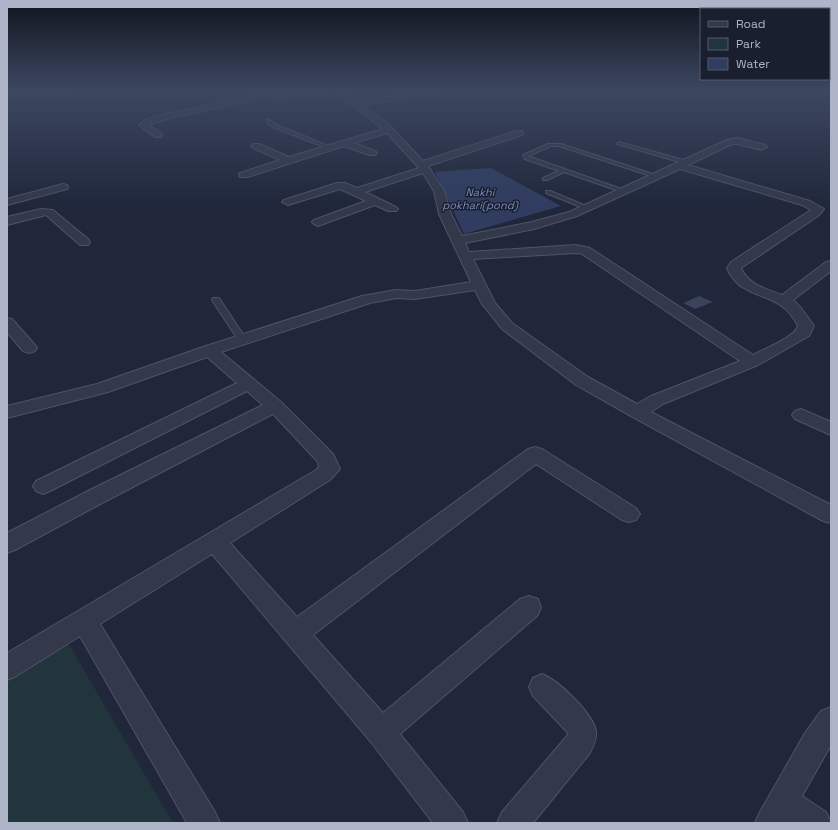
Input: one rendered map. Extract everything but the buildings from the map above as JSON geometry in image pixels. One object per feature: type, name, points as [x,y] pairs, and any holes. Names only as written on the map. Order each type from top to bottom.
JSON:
[{"type":"street","points":[[149,129],[158,135]]},
{"type":"street","points":[[244,175],[389,130],[423,167],[439,191],[445,214],[479,285],[489,304],[507,326],[582,380],[637,412],[831,515]]},
{"type":"street","points":[[356,192],[519,133]]},
{"type":"street","points":[[458,241],[558,219],[588,208],[730,142],[737,141],[762,147]]},
{"type":"street","points":[[345,143],[372,153]]},
{"type":"street","points":[[256,146],[289,161]]},
{"type":"street","points":[[637,412],[657,400],[752,362],[804,333],[806,326],[791,306],[748,285],[739,278],[734,268],[736,265],[814,214],[818,209],[806,203],[681,164]]},
{"type":"street","points":[[288,202],[336,186],[344,186],[392,209]]},
{"type":"street","points":[[7,202],[63,187]]},
{"type":"street","points":[[318,222],[376,202]]},
{"type":"street","points":[[7,221],[46,211],[84,242]]},
{"type":"street","points":[[466,256],[576,250],[586,251],[752,362]]},
{"type":"street","points":[[783,301],[831,265]]},
{"type":"street","points":[[7,412],[102,388],[209,350],[367,299],[396,294],[421,294],[479,285]]},
{"type":"street","points":[[7,322],[29,348]]},
{"type":"street","points":[[7,668],[323,475],[330,469],[326,459],[274,406],[209,350]]},
{"type":"street","points":[[43,486],[248,384]]},
{"type":"street","points":[[7,544],[104,492],[274,406]]},
{"type":"street","points":[[801,414],[831,429]]},
{"type":"street","points":[[295,633],[535,454],[629,514]]},
{"type":"street","points":[[215,541],[381,732],[452,823]]},
{"type":"street","points":[[381,732],[529,608]]},
{"type":"street","points":[[84,620],[204,823]]},
{"type":"street","points":[[513,823],[580,743],[582,732],[579,724],[542,687]]},
{"type":"street","points":[[815,823],[778,812],[815,744],[831,721]]},
{"type":"lane","points":[[282,129],[331,148]]},
{"type":"lane","points":[[618,143],[681,164]]},
{"type":"lane","points":[[624,191],[527,158],[524,155],[550,145],[559,144],[656,176]]},
{"type":"lane","points":[[545,179],[565,170]]},
{"type":"lane","points":[[548,192],[588,208]]},
{"type":"lane","points":[[216,300],[242,339]]},
{"type":"green space","points":[[67,641],[173,823],[7,823],[7,678]]},
{"type":"water","name":"Nakhi pokhari(pond)","points":[[491,168],[561,206],[464,234],[435,172]]}]
